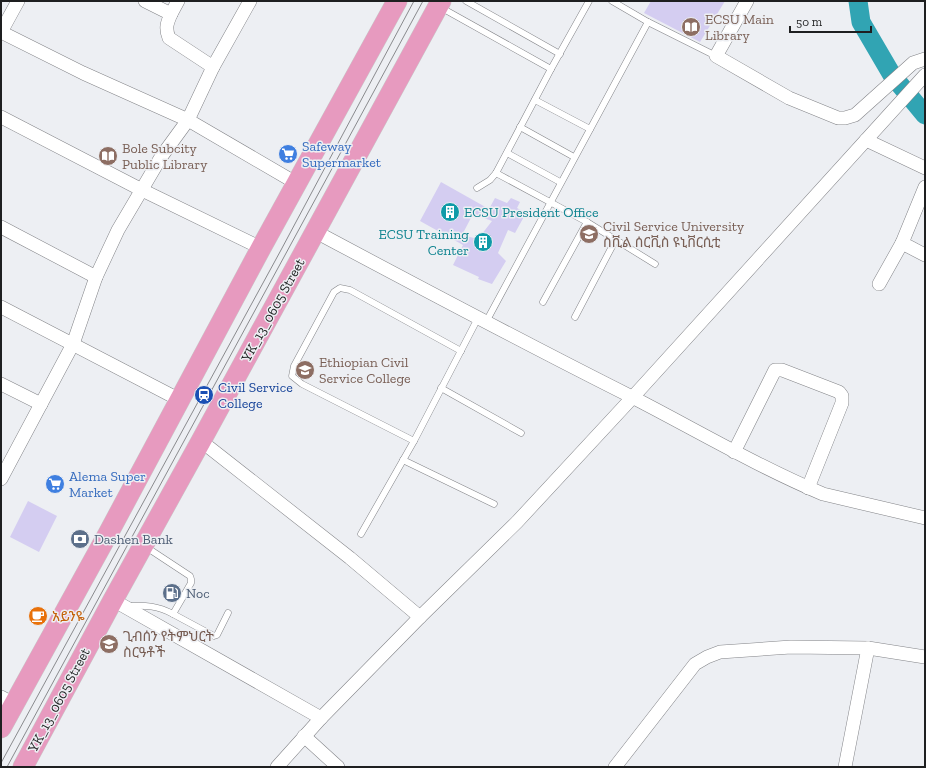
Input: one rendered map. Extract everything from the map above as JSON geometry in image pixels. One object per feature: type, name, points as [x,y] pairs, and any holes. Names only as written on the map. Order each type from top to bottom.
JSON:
[{"type":"main road","points":[[1,728],[8,700],[109,532],[260,248],[397,1]]},
{"type":"main road","name":"YK_13_0605 Street","points":[[23,767],[119,603],[143,545],[440,4]]},
{"type":"street","points":[[18,1],[1,32],[83,73],[188,120],[296,182]]},
{"type":"street","points":[[145,1],[171,14]]},
{"type":"street","points":[[178,1],[166,25],[169,38],[213,67]]},
{"type":"street","points":[[1,479],[73,344],[96,277],[118,230],[160,157],[188,120],[213,67],[250,1]]},
{"type":"street","points":[[747,1],[716,56],[790,98],[838,118],[845,118],[855,115],[892,81],[919,61]]},
{"type":"street","points":[[277,767],[321,718],[420,617],[517,522],[632,398],[923,77]]},
{"type":"street","points":[[1,117],[142,190],[260,248]]},
{"type":"street","points":[[866,140],[925,168]]},
{"type":"street","points":[[879,284],[902,243],[925,187]]},
{"type":"street","points":[[1,227],[96,277]]},
{"type":"street","points":[[316,232],[586,375],[734,452],[808,488],[823,494],[924,514]]},
{"type":"street","points":[[902,243],[925,256]]},
{"type":"street","points":[[1,307],[180,400]]},
{"type":"street","points":[[734,452],[775,370],[782,370],[839,392],[842,396],[842,403],[808,488]]},
{"type":"street","points":[[1,384],[41,404]]},
{"type":"street","points":[[201,441],[350,558],[420,617]]},
{"type":"street","points":[[119,603],[321,718]]},
{"type":"street","points":[[615,767],[695,664],[720,652],[791,647],[868,648],[925,657]]},
{"type":"street","points":[[845,767],[868,648]]},
{"type":"street","points":[[304,736],[338,767]]},
{"type":"lane","points":[[466,1],[560,54]]},
{"type":"lane","points":[[477,188],[490,180],[496,173],[589,1]]},
{"type":"lane","points":[[612,1],[648,22],[716,56]]},
{"type":"lane","points":[[440,4],[551,69]]},
{"type":"lane","points":[[361,534],[414,441],[461,351],[482,320],[551,203],[560,182],[648,22]]},
{"type":"lane","points":[[535,100],[590,129]]},
{"type":"lane","points":[[520,127],[574,157]]},
{"type":"lane","points":[[507,153],[560,182]]},
{"type":"lane","points":[[496,173],[587,222],[655,264]]},
{"type":"lane","points":[[543,302],[587,222]]},
{"type":"lane","points":[[575,317],[616,239]]},
{"type":"lane","points":[[414,441],[302,384],[292,376],[294,366],[334,292],[340,288],[350,290],[461,351]]},
{"type":"lane","points":[[441,388],[521,433]]},
{"type":"lane","points":[[403,460],[494,504]]},
{"type":"lane","points":[[143,545],[190,576],[191,583],[173,614]]},
{"type":"lane","points":[[119,603],[148,605],[162,609],[214,636],[228,613]]},
{"type":"building","name":"ECSU Main Library","points":[[651,1],[725,1],[700,42],[644,13]]},
{"type":"building","points":[[441,182],[489,209],[495,198],[507,203],[511,198],[520,202],[517,208],[526,213],[515,233],[508,230],[498,253],[506,261],[492,284],[478,279],[479,277],[453,265],[463,245],[420,221]],"holes":[[[473,214],[492,221],[478,239],[462,235]]]},
{"type":"building","points":[[28,501],[57,516],[39,552],[10,537]]},
{"type":"waterway","points":[[858,1],[861,22],[892,75],[925,115]]},
{"type":"tram line","points":[[1,763],[281,250],[414,1]]},
{"type":"tram line","points":[[7,767],[423,1]]},
{"type":"place","name":"ECSU Main Library","points":[[691,27]]},
{"type":"place","name":"Safeway Supermarket","points":[[288,154]]},
{"type":"place","name":"Bole Subcity Public Library","points":[[108,156]]},
{"type":"place","name":"ECSU President Office","points":[[450,212]]},
{"type":"place","name":"Civil Service University ስቪል ሰርቪስ ዩኒቨርሲቲ","points":[[589,234]]},
{"type":"place","name":"ECSU Training Center","points":[[483,242]]},
{"type":"place","name":"Ethiopian Civil Service College","points":[[305,370]]},
{"type":"place","name":"Civil Service College","points":[[204,395]]},
{"type":"place","name":"Alema Super Market","points":[[55,484]]},
{"type":"place","name":"Dashen Bank","points":[[80,539]]},
{"type":"place","name":"Noc","points":[[172,593]]},
{"type":"place","name":"አይንዬ","points":[[38,616]]},
{"type":"place","name":"ጊብሰን የትምህርት ስርዓቶች","points":[[109,644]]}]
